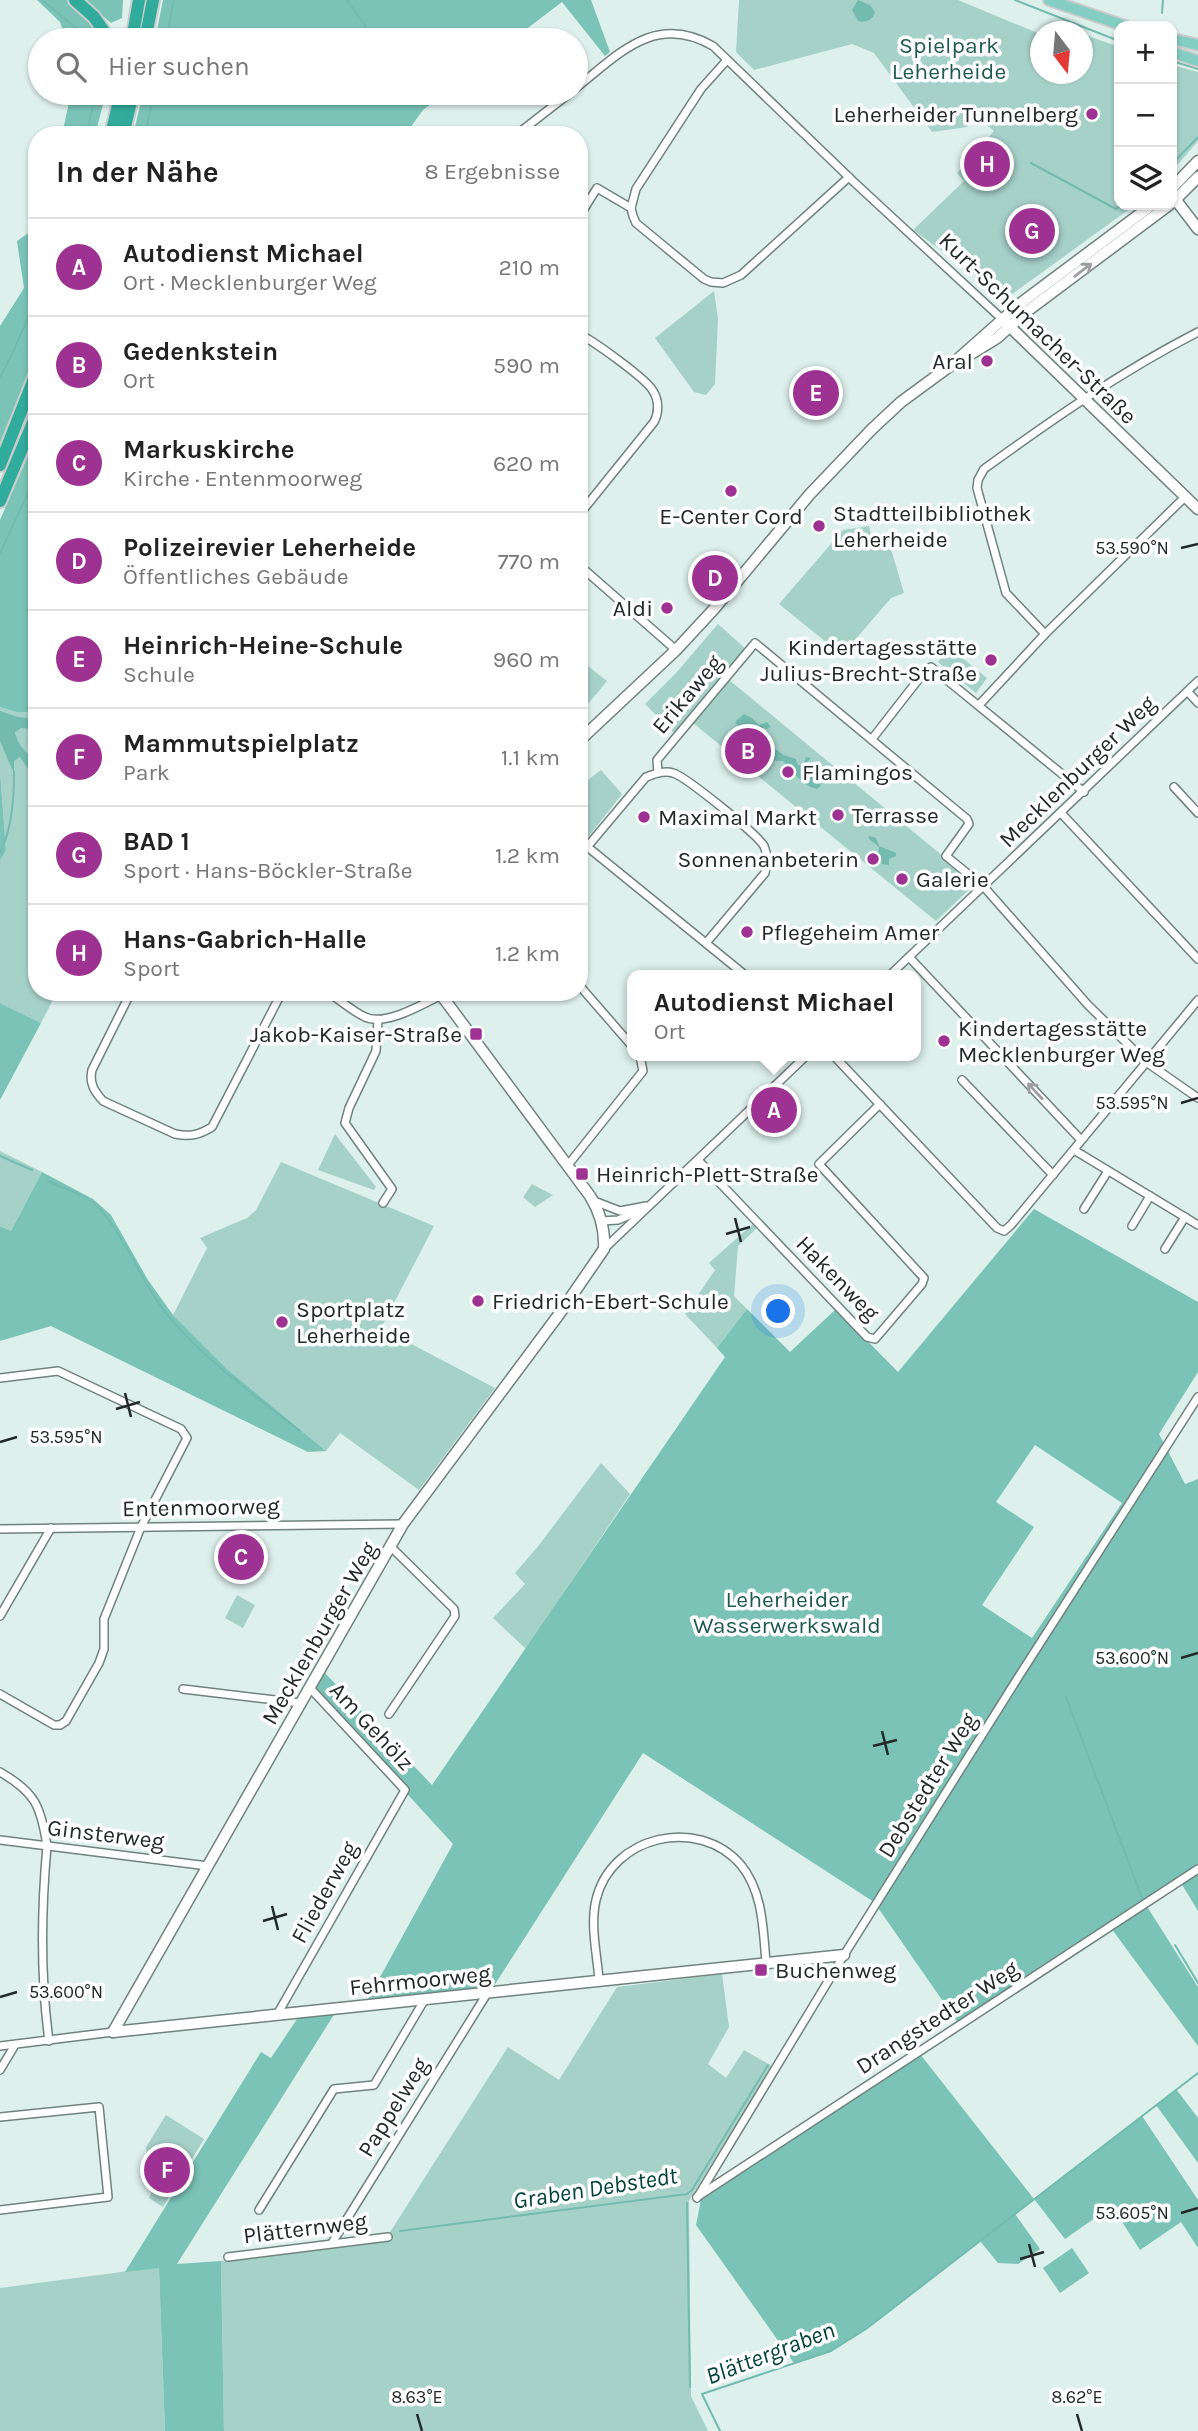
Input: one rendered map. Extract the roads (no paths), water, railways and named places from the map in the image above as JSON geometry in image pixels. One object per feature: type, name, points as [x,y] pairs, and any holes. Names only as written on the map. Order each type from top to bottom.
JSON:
[{"type":"highway","points":[[75,0],[101,28]]},
{"type":"highway","points":[[134,28],[139,0]]},
{"type":"highway","points":[[147,28],[153,0]]},
{"type":"highway","points":[[105,126],[110,105]]},
{"type":"highway","points":[[113,126],[118,105]]},
{"type":"highway","points":[[125,126],[130,105]]},
{"type":"highway","points":[[0,465],[28,394]]},
{"type":"highway","points":[[0,501],[28,434]]},
{"type":"main road","points":[[1049,0],[1114,25]]},
{"type":"main road","points":[[1108,22],[1114,23]]},
{"type":"main road","points":[[1177,40],[1198,45]]},
{"type":"main road","points":[[1177,54],[1198,61]]},
{"type":"street","name":"Kurt-Schumacher-Straße","points":[[588,78],[636,41],[656,35],[674,33],[695,36],[713,46],[1198,509]]},
{"type":"street","points":[[727,60],[701,89],[636,189],[631,208],[636,223],[705,279],[719,283],[741,275],[849,177]]},
{"type":"street","points":[[527,126],[554,105]]},
{"type":"street","points":[[1177,183],[1198,161]]},
{"type":"street","points":[[1177,196],[1198,177]]},
{"type":"street","points":[[588,202],[597,188],[631,208]]},
{"type":"street","points":[[1177,206],[1198,229]]},
{"type":"street","points":[[1006,323],[1146,210]]},
{"type":"street","points":[[588,733],[676,650],[843,458],[901,402],[1160,210]]},
{"type":"street","points":[[1045,634],[1006,593],[977,488],[978,480],[984,469],[1083,398],[1198,332]]},
{"type":"street","points":[[588,340],[648,383],[658,408],[653,422],[588,504]]},
{"type":"street","points":[[979,705],[1045,634],[1185,497]]},
{"type":"street","points":[[588,573],[676,650]]},
{"type":"street","name":"Erikaweg","points":[[658,772],[657,760],[755,643],[872,738]]},
{"type":"street","points":[[1084,792],[931,667],[872,738],[967,819],[967,829],[946,856],[984,887],[1079,996],[1146,1062],[1198,1098]]},
{"type":"street","name":"Mecklenburger Weg","points":[[895,970],[1198,681]]},
{"type":"street","points":[[1188,692],[1198,703]]},
{"type":"street","points":[[588,846],[646,777],[658,772],[673,772],[683,778],[759,839],[766,852],[765,873],[706,943]]},
{"type":"street","points":[[1174,788],[1198,813]]},
{"type":"street","points":[[1061,813],[1198,959]]},
{"type":"street","points":[[588,848],[738,970]]},
{"type":"street","points":[[909,957],[1082,1140]]},
{"type":"street","points":[[588,995],[627,1040]]},
{"type":"street","points":[[840,1061],[999,1230],[1004,1231],[1198,1000]]},
{"type":"street","points":[[126,1001],[92,1070],[90,1078],[94,1091],[103,1101],[175,1134],[188,1136],[200,1134],[212,1127],[277,1001]]},
{"type":"street","points":[[342,1001],[366,1017],[378,1020],[390,1018],[426,1001]]},
{"type":"street","points":[[449,1001],[594,1201],[605,1236],[604,1249]]},
{"type":"street","points":[[378,1020],[376,1051],[353,1098],[345,1123],[392,1189],[383,1203]]},
{"type":"street","points":[[568,1165],[643,1071],[641,1061]]},
{"type":"street","name":"Mecklenburger Weg","points":[[113,2032],[403,1524],[590,1272],[604,1249],[801,1061]]},
{"type":"street","points":[[962,1080],[1053,1175]]},
{"type":"street","name":"Hakenweg","points":[[698,1160],[867,1337],[875,1339],[922,1284],[924,1278],[819,1164],[880,1104]]},
{"type":"street","points":[[1073,1150],[1198,1225]]},
{"type":"street","points":[[1084,1209],[1108,1171]]},
{"type":"street","points":[[1132,1226],[1150,1196]]},
{"type":"street","points":[[594,1201],[621,1211],[650,1205]]},
{"type":"street","name":"Mecklenburger Weg","points":[[590,1272],[597,1253],[601,1221],[618,1220],[650,1205]]},
{"type":"street","points":[[1165,1249],[1185,1217]]},
{"type":"street","points":[[601,1221],[613,1225],[635,1219]]},
{"type":"street","points":[[0,1378],[58,1371],[181,1429],[186,1434],[186,1442],[141,1527],[104,1619],[102,1656],[66,1721],[54,1725],[0,1694]]},
{"type":"street","name":"Debstedter Weg","points":[[697,2197],[1035,1649],[1198,1397]]},
{"type":"street","name":"Entenmoorweg","points":[[0,1529],[403,1524]]},
{"type":"street","points":[[0,1616],[51,1528]]},
{"type":"street","points":[[389,1714],[455,1616],[454,1609],[390,1546]]},
{"type":"street","name":"Am Gehölz","points":[[310,1688],[405,1790]]},
{"type":"street","points":[[183,1689],[301,1703]]},
{"type":"street","points":[[0,1772],[28,1791],[40,1814],[47,1846],[41,1934],[43,1996],[49,2041]]},
{"type":"street","name":"Fliederweg","points":[[278,2013],[405,1790]]},
{"type":"street","points":[[599,1980],[593,1915],[602,1882],[623,1856],[641,1844],[663,1837],[685,1836],[704,1840],[723,1850],[740,1865],[754,1886],[760,1907],[766,1962]]},
{"type":"street","name":"Ginsterweg","points":[[0,1840],[208,1866]]},
{"type":"street","name":"Drangstedter Weg","points":[[697,2197],[709,2192],[1198,1869]]},
{"type":"street","name":"Fehrmoorweg","points":[[0,2046],[278,2013],[844,1955]]},
{"type":"street","name":"Pappelweg","points":[[332,2243],[488,1992]]},
{"type":"street","points":[[259,2210],[334,2089],[374,2085],[425,1999]]},
{"type":"street","points":[[0,2070],[15,2045]]},
{"type":"street","points":[[0,2117],[99,2107],[108,2197],[0,2210]]},
{"type":"street","name":"Plätternweg","points":[[228,2257],[388,2237]]},
{"type":"waterway","points":[[42,0],[76,28]]},
{"type":"waterway","points":[[168,28],[174,0]]},
{"type":"waterway","points":[[347,0],[367,28]]},
{"type":"waterway","points":[[1015,0],[1114,39]]},
{"type":"waterway","points":[[1162,13],[1163,0]]},
{"type":"waterway","points":[[1177,63],[1198,69]]},
{"type":"waterway","points":[[88,126],[93,105]]},
{"type":"waterway","points":[[147,126],[151,105]]},
{"type":"waterway","points":[[1177,159],[1198,137]]},
{"type":"waterway","points":[[1031,163],[1114,208]]},
{"type":"waterway","points":[[0,377],[28,318]]},
{"type":"waterway","points":[[0,553],[28,493]]},
{"type":"waterway","points":[[0,853],[12,814],[14,772]]},
{"type":"waterway","points":[[0,1156],[32,1170]]},
{"type":"waterway","points":[[48,1181],[92,1202],[113,1226],[160,1305],[184,1334],[232,1378],[300,1431]]},
{"type":"waterway","points":[[1066,1697],[1142,1898]]},
{"type":"waterway","points":[[1175,1945],[1198,1983]]},
{"type":"waterway","name":"Graben Debstedt","points":[[400,2231],[687,2194],[692,2190],[768,2065]]},
{"type":"waterway","name":"Blättergraben","points":[[720,2431],[702,2394],[831,2351],[866,2329],[1198,2073]]},
{"type":"waterway","name":"Graben Debstedt","points":[[687,2203],[690,2387]]},
{"type":"place","name":"Leherheider Tunnelberg","points":[[1092,114]]},
{"type":"place","name":"Hans-Gabrich-Halle","points":[[987,164]]},
{"type":"place","name":"BAD 1","points":[[1032,231]]},
{"type":"place","name":"Aral","points":[[987,361]]},
{"type":"place","name":"Heinrich-Heine-Schule","points":[[816,393]]},
{"type":"place","name":"E-Center Cord","points":[[731,491]]},
{"type":"place","name":"Stadtteilbibliothek Leherheide","points":[[819,526]]},
{"type":"place","name":"Polizeirevier Leherheide","points":[[715,578]]},
{"type":"place","name":"Aldi","points":[[667,608]]},
{"type":"place","name":"Kindertagesstätte Julius-Brecht-Straße","points":[[991,660]]},
{"type":"place","name":"Gedenkstein","points":[[748,751]]},
{"type":"place","name":"Flamingos","points":[[788,772]]},
{"type":"place","name":"Terrasse","points":[[838,815]]},
{"type":"place","name":"Maximal Markt","points":[[644,817]]},
{"type":"place","name":"Sonnenanbeterin","points":[[873,859]]},
{"type":"place","name":"Galerie","points":[[902,879]]},
{"type":"place","name":"Pflegeheim Amer","points":[[747,932]]},
{"type":"place","name":"Jakob-Kaiser-Straße","points":[[476,1034]]},
{"type":"place","name":"Kindertagesstätte Mecklenburger Weg","points":[[944,1041]]},
{"type":"place","name":"Autodienst Michael","points":[[774,1110]]},
{"type":"place","name":"Heinrich-Plett-Straße","points":[[582,1174]]},
{"type":"place","name":"Friedrich-Ebert-Schule","points":[[478,1301]]},
{"type":"place","name":"Sportplatz Leherheide","points":[[282,1322]]},
{"type":"place","name":"Markuskirche","points":[[241,1557]]},
{"type":"place","name":"Buchenweg","points":[[761,1970]]},
{"type":"place","name":"Mammutspielplatz","points":[[167,2170]]},
{"type":"park label","name":"Spielpark Leherheide","points":[[949,58]]},
{"type":"park label","name":"Leherheider Wasserwerkswald","points":[[787,1612]]}]
